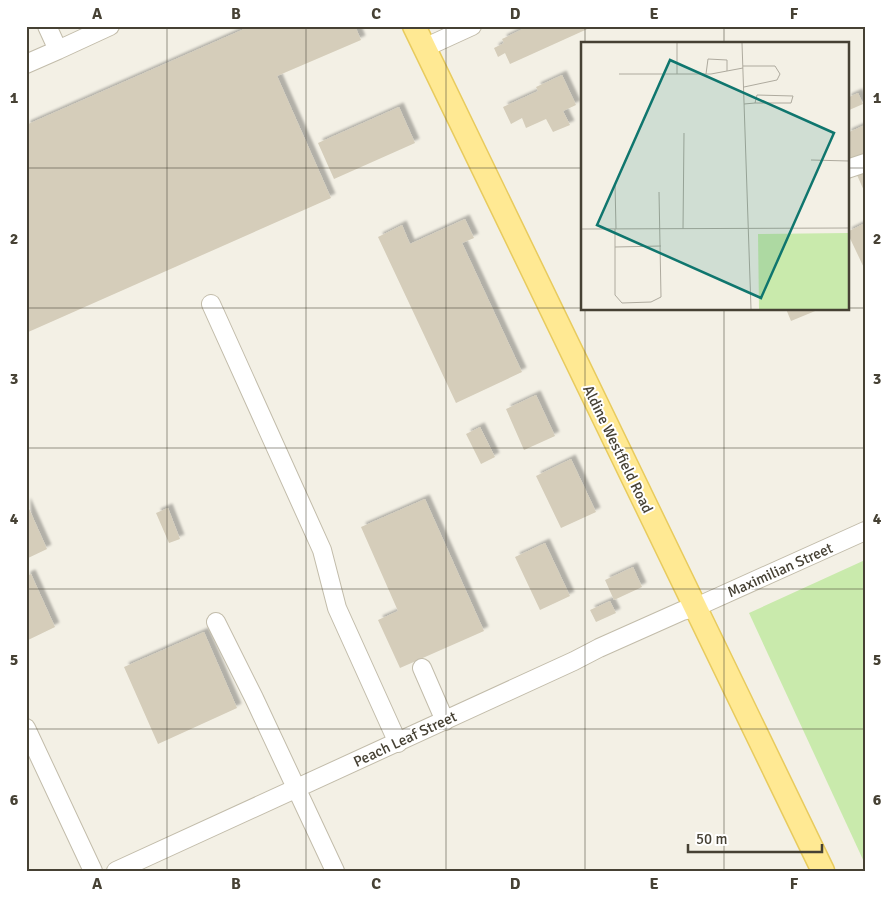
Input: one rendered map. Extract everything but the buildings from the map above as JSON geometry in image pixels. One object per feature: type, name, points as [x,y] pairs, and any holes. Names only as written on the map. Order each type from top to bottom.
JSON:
[{"type":"main road","name":"Aldine Westfield Road","points":[[414,26],[694,608],[823,871]]},
{"type":"street","points":[[47,26],[58,50]]},
{"type":"street","points":[[26,64],[110,26]]},
{"type":"street","points":[[424,48],[472,26]]},
{"type":"street","points":[[848,169],[865,163]]},
{"type":"street","points":[[211,304],[322,550],[337,608],[398,743]]},
{"type":"street","name":"Maximilian Street","points":[[694,608],[865,531]]},
{"type":"street","name":"Peach Leaf Street","points":[[116,871],[398,743],[599,648],[682,611],[694,608]]},
{"type":"street","points":[[216,622],[297,789],[329,869]]},
{"type":"street","points":[[422,668],[445,721]]},
{"type":"street","points":[[26,728],[94,871]]},
{"type":"green space","points":[[865,560],[865,864],[749,613]]}]
